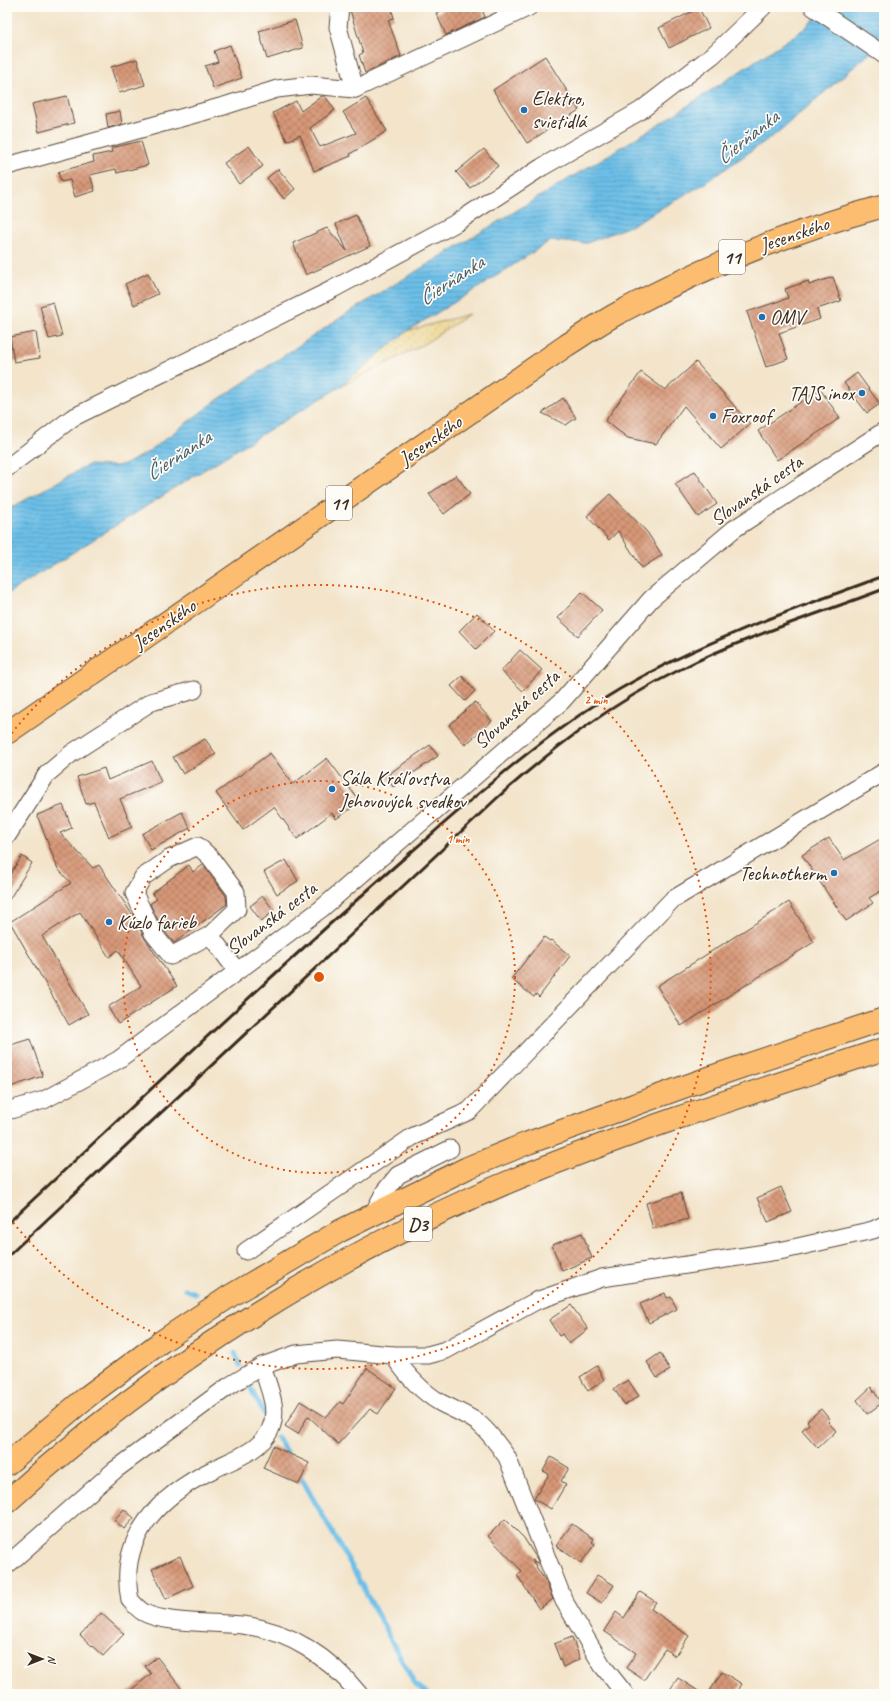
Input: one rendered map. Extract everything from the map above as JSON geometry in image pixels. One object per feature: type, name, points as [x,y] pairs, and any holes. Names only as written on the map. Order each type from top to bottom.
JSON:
[{"type":"main road","name":"Jesenského","points":[[7,733],[567,345],[622,310],[736,255],[818,225],[884,206]]},
{"type":"main road","name":"D3","points":[[7,1464],[88,1396],[161,1342],[281,1265],[373,1214],[468,1168],[528,1143],[714,1076],[884,1019]]},
{"type":"main road","name":"D3","points":[[7,1502],[105,1419],[173,1368],[242,1321],[352,1258],[417,1224],[534,1172],[720,1104],[884,1049]]},
{"type":"street","points":[[340,7],[338,27],[355,89]]},
{"type":"street","points":[[7,166],[224,106],[277,89],[312,85],[355,89],[529,7]]},
{"type":"street","points":[[7,468],[72,418],[333,289],[456,223],[542,167],[640,111],[712,55],[763,7]]},
{"type":"street","points":[[814,8],[884,55]]},
{"type":"street","name":"Slovanská cesta","points":[[7,1111],[44,1100],[118,1060],[321,909],[562,701],[651,599],[728,534],[884,431]]},
{"type":"street","points":[[7,836],[47,774],[72,753],[151,702],[194,690]]},
{"type":"street","points":[[246,1251],[412,1137],[469,1112],[672,900],[884,772]]},
{"type":"street","points":[[198,846],[210,857],[236,892],[237,909],[210,935],[171,956],[153,933],[134,893],[143,877],[169,858],[198,846]]},
{"type":"street","points":[[210,935],[237,971]]},
{"type":"street","points":[[373,1214],[385,1191],[398,1175],[450,1149]]},
{"type":"street","points":[[7,1565],[116,1470],[229,1386],[262,1366],[296,1354],[337,1350],[393,1355],[428,1355],[446,1350],[536,1301],[602,1278],[784,1250],[880,1231]]},
{"type":"street","points":[[393,1355],[401,1367],[439,1402],[477,1422],[497,1443],[507,1457],[564,1601],[602,1665],[625,1694]]},
{"type":"street","points":[[262,1366],[275,1406],[271,1429],[264,1441],[251,1451],[201,1475],[157,1508],[142,1527],[130,1551],[127,1568],[130,1600],[143,1612],[160,1619],[243,1625],[282,1634],[318,1655],[336,1669],[359,1694]]},
{"type":"sand","points":[[469,314],[424,344],[338,388],[407,331]]},
{"type":"water","name":"Čierňanka","points":[[826,7],[884,7],[884,41],[777,133],[702,185],[630,226],[587,243],[550,241],[478,288],[407,331],[338,388],[231,453],[7,594],[7,510],[88,465],[116,466],[126,464],[148,452],[213,403],[349,312],[666,120],[804,29]]},
{"type":"building","points":[[359,7],[391,7],[394,18],[388,20],[401,56],[365,73],[359,55],[363,53],[350,10]]},
{"type":"building","points":[[449,7],[481,7],[485,17],[446,35],[436,13]]},
{"type":"building","points":[[699,8],[709,28],[669,48],[659,28]]},
{"type":"building","points":[[295,20],[303,48],[267,59],[259,31]]},
{"type":"building","points":[[230,45],[242,78],[213,88],[205,66],[218,62],[214,51]]},
{"type":"building","points":[[545,56],[579,110],[527,143],[493,90]]},
{"type":"building","points":[[137,59],[145,85],[119,93],[111,67]]},
{"type":"building","points":[[67,96],[74,123],[39,132],[32,104]]},
{"type":"building","points":[[322,96],[325,96],[335,110],[310,128],[320,147],[356,133],[343,112],[366,98],[387,131],[350,154],[351,156],[314,171],[300,135],[287,141],[273,113],[296,101],[301,111]]},
{"type":"building","points":[[120,111],[122,124],[108,128],[106,114]]},
{"type":"building","points":[[141,141],[148,165],[117,173],[116,169],[90,175],[95,191],[75,197],[70,180],[61,182],[58,172],[94,162],[93,156],[112,152],[111,148]]},
{"type":"building","points":[[249,146],[263,166],[239,184],[224,163]]},
{"type":"building","points":[[484,149],[498,166],[470,188],[456,172]]},
{"type":"building","points":[[278,169],[295,189],[284,199],[267,178]]},
{"type":"building","points":[[356,215],[370,246],[306,275],[293,243],[327,228],[347,251],[336,224]]},
{"type":"building","points":[[148,273],[158,294],[134,305],[125,284]]},
{"type":"building","points":[[833,277],[841,301],[817,309],[820,319],[779,333],[788,359],[766,367],[747,312],[788,298],[785,289],[808,281],[809,285]]},
{"type":"building","points":[[53,302],[62,336],[49,339],[40,306]]},
{"type":"building","points":[[36,332],[40,358],[14,362],[10,337]]},
{"type":"building","points":[[696,362],[750,424],[721,449],[684,406],[656,444],[628,438],[605,421],[641,372],[665,390]]},
{"type":"building","name":"TAJS inox","points":[[857,373],[880,404],[867,413],[844,383]]},
{"type":"building","points":[[820,389],[840,418],[777,460],[758,431]]},
{"type":"building","points":[[563,398],[576,418],[566,425],[542,413]]},
{"type":"building","points":[[695,471],[717,504],[698,517],[675,484]]},
{"type":"building","points":[[456,475],[470,494],[444,514],[429,494]]},
{"type":"building","points":[[610,494],[647,532],[662,555],[642,568],[618,531],[609,540],[587,516]]},
{"type":"building","points":[[582,592],[602,610],[578,636],[558,618]]},
{"type":"building","points":[[477,613],[494,631],[476,649],[459,631]]},
{"type":"building","points":[[520,650],[542,670],[523,691],[501,671]]},
{"type":"building","points":[[462,676],[475,691],[465,701],[451,686]]},
{"type":"building","points":[[475,702],[492,721],[465,745],[449,725]]},
{"type":"building","points":[[205,739],[216,754],[183,774],[173,757]]},
{"type":"building","points":[[430,745],[438,756],[393,787],[386,776]]},
{"type":"building","points":[[270,753],[293,784],[327,758],[360,802],[336,819],[332,813],[297,839],[274,807],[243,830],[216,793]]},
{"type":"building","points":[[152,761],[161,782],[120,799],[132,827],[109,837],[94,802],[86,804],[77,777],[104,768],[108,780]]},
{"type":"building","points":[[63,805],[72,828],[60,833],[93,868],[99,865],[134,917],[145,939],[177,986],[118,1024],[108,1007],[141,986],[118,950],[109,957],[80,912],[42,936],[88,1014],[69,1025],[10,922],[71,883],[58,869],[37,815]]},
{"type":"building","points":[[182,812],[190,828],[151,850],[142,834]]},
{"type":"building","points":[[884,837],[884,889],[869,898],[873,903],[846,921],[802,855],[829,838],[844,860]]},
{"type":"building","points":[[22,856],[32,863],[7,903],[7,879]]},
{"type":"building","points":[[286,860],[298,881],[277,894],[264,872]]},
{"type":"building","points":[[189,865],[193,872],[203,865],[226,896],[227,904],[174,943],[162,928],[150,904],[157,899],[152,893]]},
{"type":"building","points":[[263,896],[274,911],[261,921],[250,906]]},
{"type":"building","points":[[789,902],[814,942],[681,1026],[657,986]]},
{"type":"building","points":[[544,937],[550,941],[551,940],[570,956],[539,997],[536,994],[534,997],[511,979]]},
{"type":"building","points":[[30,1039],[43,1076],[7,1088],[7,1046]]},
{"type":"building","points":[[781,1187],[792,1212],[768,1222],[757,1198]]},
{"type":"building","points":[[681,1193],[688,1219],[653,1229],[646,1203]]},
{"type":"building","points":[[582,1233],[592,1258],[562,1271],[552,1245]]},
{"type":"building","points":[[665,1293],[667,1298],[671,1297],[677,1309],[649,1323],[640,1304]]},
{"type":"building","points":[[571,1305],[588,1329],[569,1344],[562,1334],[559,1336],[549,1320]]},
{"type":"building","points":[[660,1353],[670,1370],[657,1378],[647,1362]]},
{"type":"building","points":[[597,1366],[604,1380],[588,1391],[580,1377]]},
{"type":"building","points":[[367,1368],[396,1388],[378,1414],[370,1409],[338,1444],[308,1416],[298,1434],[285,1426],[300,1401],[326,1417],[340,1402],[343,1404]]},
{"type":"building","points":[[628,1380],[639,1396],[625,1405],[614,1389]]},
{"type":"building","points":[[871,1387],[882,1403],[867,1414],[857,1400]]},
{"type":"building","points":[[821,1409],[830,1420],[828,1422],[836,1431],[818,1448],[802,1430],[809,1424],[807,1421]]},
{"type":"building","points":[[273,1446],[309,1463],[299,1484],[263,1468]]},
{"type":"building","points":[[551,1457],[569,1468],[561,1481],[566,1484],[551,1509],[534,1499],[549,1474],[543,1471]]},
{"type":"building","points":[[124,1509],[134,1518],[124,1529],[114,1520]]},
{"type":"building","points":[[505,1519],[524,1538],[537,1559],[539,1564],[532,1560],[546,1582],[553,1599],[539,1609],[517,1575],[522,1571],[488,1536]]},
{"type":"building","points":[[572,1524],[594,1539],[592,1542],[595,1544],[581,1563],[556,1546]]},
{"type":"building","points":[[180,1556],[193,1586],[166,1599],[152,1569]]},
{"type":"building","points":[[597,1575],[614,1585],[602,1603],[586,1593]]},
{"type":"building","points":[[640,1592],[656,1602],[651,1609],[689,1636],[675,1656],[665,1649],[644,1680],[626,1668],[636,1653],[604,1631],[616,1612],[624,1618]]},
{"type":"building","points":[[101,1613],[124,1634],[103,1656],[80,1635]]},
{"type":"building","points":[[572,1637],[580,1659],[563,1667],[554,1644]]},
{"type":"building","points":[[157,1657],[181,1688],[173,1694],[126,1694],[151,1674],[145,1666]]},
{"type":"building","points":[[722,1672],[742,1684],[736,1694],[708,1694]]},
{"type":"building","points":[[678,1678],[703,1694],[667,1694]]},
{"type":"waterway","points":[[185,1289],[195,1293]]},
{"type":"waterway","points":[[235,1353],[240,1365]]},
{"type":"waterway","points":[[250,1387],[267,1419],[266,1421]]},
{"type":"waterway","points":[[277,1437],[290,1458]]},
{"type":"waterway","points":[[299,1474],[351,1565],[414,1683],[428,1694]]},
{"type":"railway","points":[[7,1224],[203,1040],[352,905],[481,792],[562,727],[620,689],[683,656],[749,627],[884,576]]},
{"type":"railway","points":[[7,1257],[496,799],[561,744],[631,696],[706,657],[756,636],[884,589]]},
{"type":"place","name":"Elektro, svietidlá","points":[[524,110]]},
{"type":"place","name":"OMV","points":[[762,317]]},
{"type":"place","name":"TAJS inox","points":[[862,393]]},
{"type":"place","name":"Foxroof","points":[[713,416]]},
{"type":"place","name":"Sála Kráľovstva Jehovových svedkov","points":[[332,789]]},
{"type":"place","name":"Technotherm","points":[[834,873]]},
{"type":"place","name":"Kúzlo farieb","points":[[109,922]]}]
